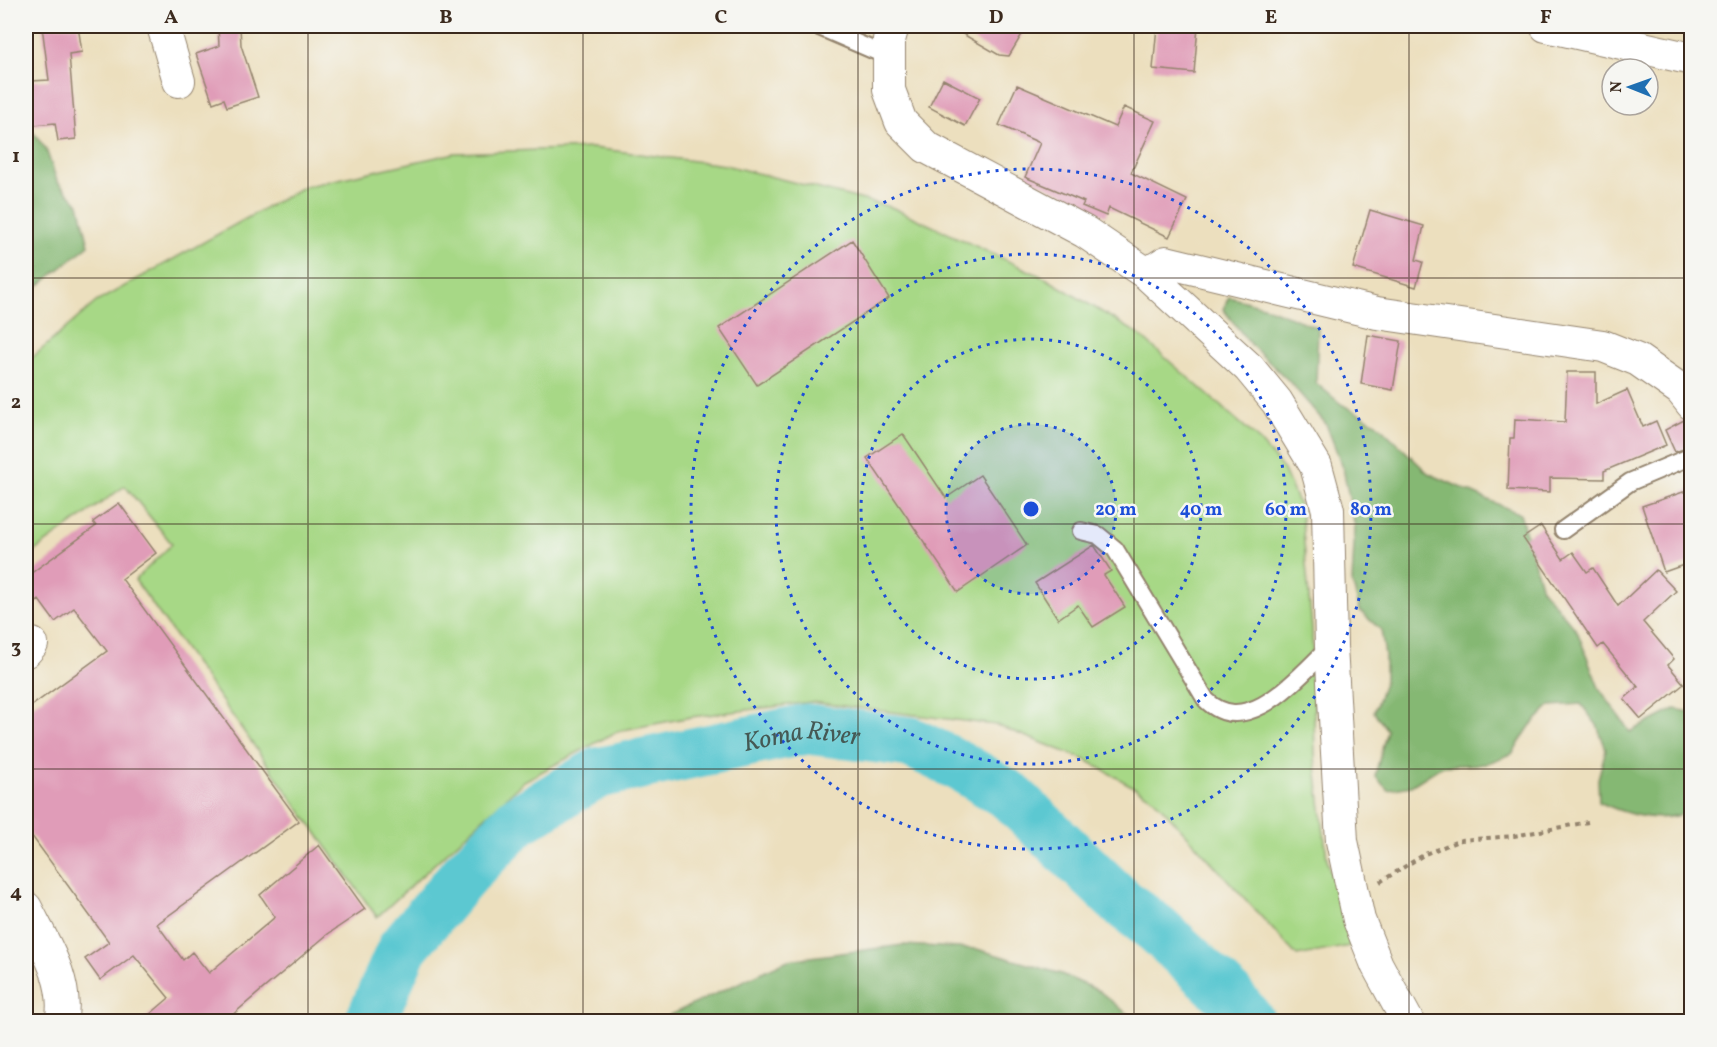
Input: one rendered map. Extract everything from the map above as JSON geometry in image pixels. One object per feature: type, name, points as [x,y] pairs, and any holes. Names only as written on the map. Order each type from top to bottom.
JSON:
[{"type":"street","points":[[163,26],[179,81]]},
{"type":"street","points":[[893,26],[889,40],[889,90],[901,122],[926,147],[1085,232],[1147,274],[1249,368],[1277,402],[1316,466],[1328,510],[1331,646],[1342,841],[1359,920],[1377,965],[1408,1022]]},
{"type":"street","points":[[1546,26],[1692,59]]},
{"type":"street","points":[[1147,274],[1166,262],[1377,313],[1603,346],[1638,360],[1681,390],[1692,404]]},
{"type":"street","points":[[26,908],[61,982],[63,1012],[61,1022]]},
{"type":"lane","points":[[817,26],[889,57]]},
{"type":"lane","points":[[1563,530],[1630,482],[1692,456]]},
{"type":"lane","points":[[1081,531],[1098,535],[1115,549],[1206,700],[1218,711],[1235,714],[1257,710],[1277,696],[1331,646]]},
{"type":"path","points":[[1354,898],[1425,854],[1461,840],[1514,836],[1588,822]]},
{"type":"green space","points":[[26,123],[46,149],[57,181],[79,204],[89,245],[26,296]]},
{"type":"green space","points":[[593,148],[725,165],[891,207],[1047,279],[1137,333],[1255,436],[1284,470],[1301,510],[1312,629],[1315,758],[1327,859],[1350,946],[1297,956],[1153,798],[1086,760],[996,725],[811,702],[691,717],[618,731],[524,781],[377,917],[135,580],[172,544],[125,486],[26,557],[26,363],[96,302],[303,187],[455,153]]},
{"type":"green space","points":[[1229,297],[1263,306],[1318,328],[1316,383],[1341,404],[1376,423],[1428,473],[1520,514],[1542,589],[1577,631],[1599,688],[1630,732],[1675,709],[1691,712],[1691,810],[1669,817],[1645,816],[1621,811],[1599,802],[1598,779],[1606,749],[1597,725],[1581,704],[1550,706],[1530,726],[1512,754],[1485,764],[1442,766],[1411,786],[1388,790],[1375,776],[1387,730],[1374,712],[1385,680],[1385,655],[1381,630],[1360,611],[1352,582],[1355,527],[1343,468],[1326,424],[1288,380],[1250,344],[1223,309]]},
{"type":"green space","points":[[903,945],[977,949],[1061,974],[1099,991],[1136,1021],[657,1021],[788,960]]},
{"type":"building","points":[[42,26],[78,26],[82,52],[69,54],[76,139],[58,141],[55,123],[34,125],[31,81],[49,80]]},
{"type":"building","points":[[218,26],[240,26],[241,45],[258,97],[227,107],[224,99],[213,103],[196,54],[219,46]]},
{"type":"building","points":[[949,26],[1027,26],[1009,56],[999,55]]},
{"type":"building","points":[[1157,26],[1198,26],[1194,73],[1153,69]]},
{"type":"building","points":[[943,79],[980,98],[965,126],[929,107]]},
{"type":"building","points":[[1017,85],[1115,127],[1124,107],[1155,121],[1131,173],[1187,200],[1169,237],[1109,208],[1106,216],[1082,206],[1084,202],[1025,177],[1040,143],[999,125]]},
{"type":"building","points":[[1370,210],[1424,226],[1416,260],[1423,262],[1416,287],[1353,268]]},
{"type":"building","points":[[852,240],[889,298],[757,385],[719,328]]},
{"type":"building","points":[[1368,335],[1401,341],[1393,390],[1361,384]]},
{"type":"building","points":[[1567,372],[1596,372],[1596,404],[1627,390],[1643,427],[1656,421],[1666,445],[1604,471],[1604,479],[1550,478],[1550,492],[1508,490],[1510,438],[1514,438],[1515,419],[1565,422]]},
{"type":"building","points":[[1684,420],[1692,432],[1692,446],[1675,452],[1665,430]]},
{"type":"building","points":[[903,434],[946,498],[980,475],[1027,545],[958,592],[867,458]]},
{"type":"building","points":[[1692,489],[1692,562],[1664,572],[1642,506]]},
{"type":"building","points":[[119,503],[156,553],[122,579],[299,821],[157,924],[183,960],[192,952],[209,973],[275,917],[260,895],[319,845],[365,909],[328,934],[224,1022],[141,1022],[169,998],[134,955],[100,980],[85,959],[109,942],[26,828],[26,710],[107,651],[74,608],[55,622],[39,600],[26,610],[26,577],[96,526],[93,522]]},
{"type":"building","points":[[1541,526],[1563,559],[1573,552],[1587,572],[1593,568],[1618,606],[1656,570],[1676,591],[1643,622],[1674,659],[1668,665],[1684,684],[1641,719],[1624,699],[1638,687],[1603,644],[1598,648],[1523,538]]},
{"type":"building","points":[[1094,545],[1111,571],[1104,575],[1125,607],[1093,627],[1078,605],[1058,619],[1035,583]]},
{"type":"waterway","name":"Koma River","points":[[370,1022],[403,947],[464,875],[518,820],[598,773],[807,729],[910,742],[960,766],[1010,796],[1122,903],[1157,929],[1230,997],[1250,1022]]}]
